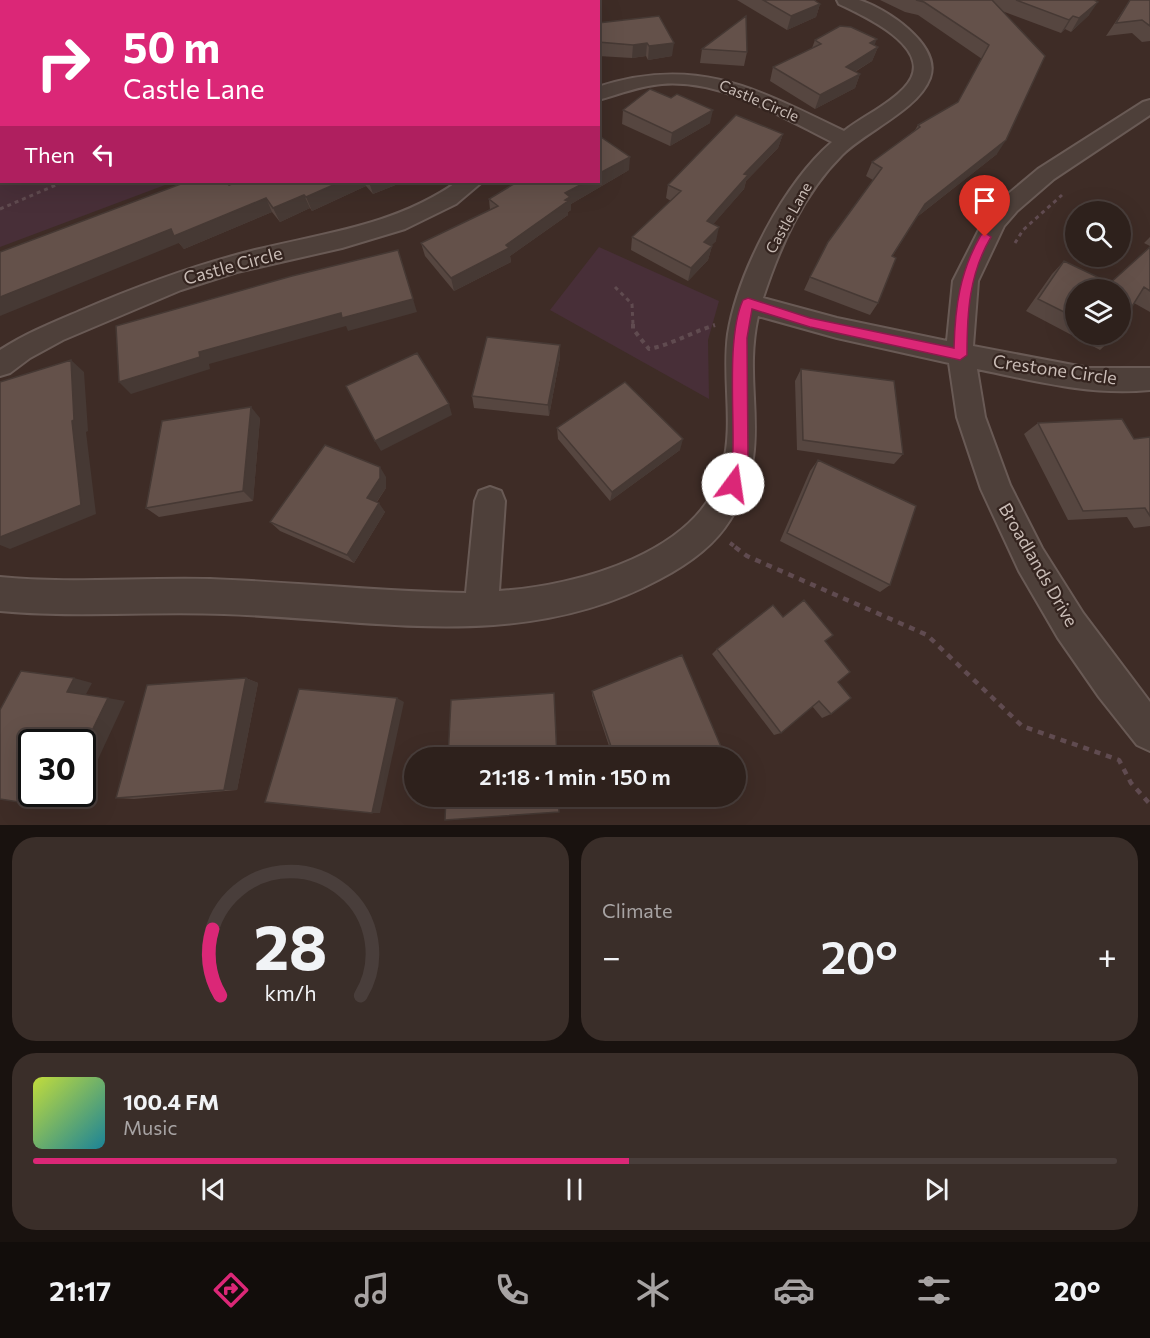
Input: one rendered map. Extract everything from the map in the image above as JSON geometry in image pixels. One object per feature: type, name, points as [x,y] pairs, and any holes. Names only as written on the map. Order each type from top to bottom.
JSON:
[{"type":"street","name":"Castle Lane","points":[[745,316],[777,232],[798,195],[818,168],[845,140],[908,96],[918,85],[922,74],[922,63],[909,39],[896,28],[845,0]]},
{"type":"street","name":"Castle Circle","points":[[600,93],[645,80],[677,78],[700,80],[740,90],[845,140]]},
{"type":"street","name":"Broadlands Drive","points":[[1150,106],[1041,179],[1016,198],[994,223],[976,252],[966,282],[961,315],[960,355],[964,387],[977,441],[997,493],[1030,560],[1125,703],[1150,732]]},
{"type":"street","name":"Castle Circle","points":[[0,364],[40,338],[140,294],[233,264],[373,231],[407,219],[438,204],[470,183]]},
{"type":"street","points":[[0,594],[32,597],[232,597],[439,610],[481,610],[552,601],[611,586],[664,561],[694,539],[718,513],[733,484],[740,456],[745,316],[810,322],[960,355]]},
{"type":"street","name":"Crestone Circle","points":[[960,355],[1100,380],[1150,379]]},
{"type":"street","points":[[481,610],[490,501]]},
{"type":"path","points":[[0,209],[61,183]]},
{"type":"path","points":[[615,287],[632,304],[633,329],[649,349],[670,345],[690,333],[745,316]]},
{"type":"path","points":[[706,526],[747,556],[927,635],[1022,726],[1119,760],[1131,783],[1150,804]]},
{"type":"shaded area","points":[[0,183],[170,183],[0,247]]},
{"type":"shaded area","points":[[599,247],[719,301],[708,340],[709,399],[550,310]]},
{"type":"building","points":[[763,0],[814,0],[820,4],[791,16]]},
{"type":"building","points":[[916,0],[992,0],[1045,56],[1006,140],[925,204],[892,256],[896,258],[878,303],[810,277],[828,242],[882,168],[872,162],[920,127],[918,125],[958,102],[989,45],[924,2]]},
{"type":"building","points":[[1016,0],[1094,0],[1098,2],[1079,18],[1073,16],[1069,20]]},
{"type":"building","points":[[1130,0],[1150,0],[1150,26],[1142,20],[1116,23]]},
{"type":"building","points":[[659,16],[674,43],[649,46],[647,43],[633,45],[600,42],[600,23]]},
{"type":"building","points":[[746,16],[747,52],[702,49]]},
{"type":"building","points":[[840,26],[851,27],[877,39],[870,43],[878,47],[846,67],[860,74],[820,95],[773,67],[821,44],[815,40]]},
{"type":"building","points":[[650,89],[671,98],[677,94],[713,110],[672,133],[623,110]]},
{"type":"building","points":[[736,115],[783,134],[744,174],[748,175],[707,221],[719,227],[704,242],[712,246],[691,268],[632,237],[681,191],[668,185]]},
{"type":"building","points":[[600,136],[630,157],[600,173]]},
{"type":"building","points":[[183,183],[228,183],[229,185],[234,183],[338,183],[273,208],[266,198],[174,236],[171,229],[0,297],[0,252]]},
{"type":"building","points":[[515,183],[584,183],[565,193],[570,197],[565,200],[568,201],[506,245],[509,248],[451,278],[421,243],[498,206],[489,199]]},
{"type":"building","points":[[1150,247],[1150,291],[1144,287],[1131,308],[1131,279],[1114,279],[1128,267],[1131,267],[1131,264]]},
{"type":"building","points":[[398,250],[413,299],[342,318],[341,313],[199,352],[200,357],[119,382],[116,326],[292,276]]},
{"type":"building","points":[[1064,261],[1065,267],[1077,267],[1102,279],[1065,279],[1065,312],[1038,299]]},
{"type":"building","points":[[487,337],[560,345],[548,405],[472,396]]},
{"type":"building","points":[[417,353],[449,404],[375,441],[346,386]]},
{"type":"building","points":[[71,360],[74,420],[72,421],[81,505],[0,537],[0,382]]},
{"type":"building","points":[[801,369],[894,381],[903,454],[803,440]]},
{"type":"building","points":[[625,382],[683,439],[612,492],[557,428]]},
{"type":"building","points":[[251,407],[243,491],[146,508],[162,421]]},
{"type":"building","points":[[1122,419],[1134,439],[1150,437],[1150,516],[1145,508],[1083,511],[1038,423]]},
{"type":"building","points":[[325,445],[380,467],[380,478],[367,498],[379,503],[347,555],[270,522]]},
{"type":"building","points":[[818,460],[916,506],[890,585],[787,533]]},
{"type":"building","points":[[804,600],[833,635],[825,641],[850,672],[838,682],[851,698],[831,714],[819,701],[781,733],[717,649],[773,605],[783,617]]},
{"type":"building","points":[[682,655],[721,747],[611,747],[592,691]]},
{"type":"building","points":[[21,671],[74,678],[67,692],[108,698],[93,729],[18,729],[18,802],[0,799],[0,710]]},
{"type":"building","points":[[246,678],[224,790],[116,798],[147,685]]},
{"type":"building","points":[[299,689],[397,698],[372,813],[265,802]]},
{"type":"building","points":[[554,693],[556,747],[449,747],[451,700]]},
{"type":"building","points":[[446,807],[559,807],[559,812],[445,820]]},
{"type":"route","points":[[733,484],[742,436],[740,338],[748,303],[874,338],[960,355],[961,315],[966,282],[976,252],[985,237]]}]
